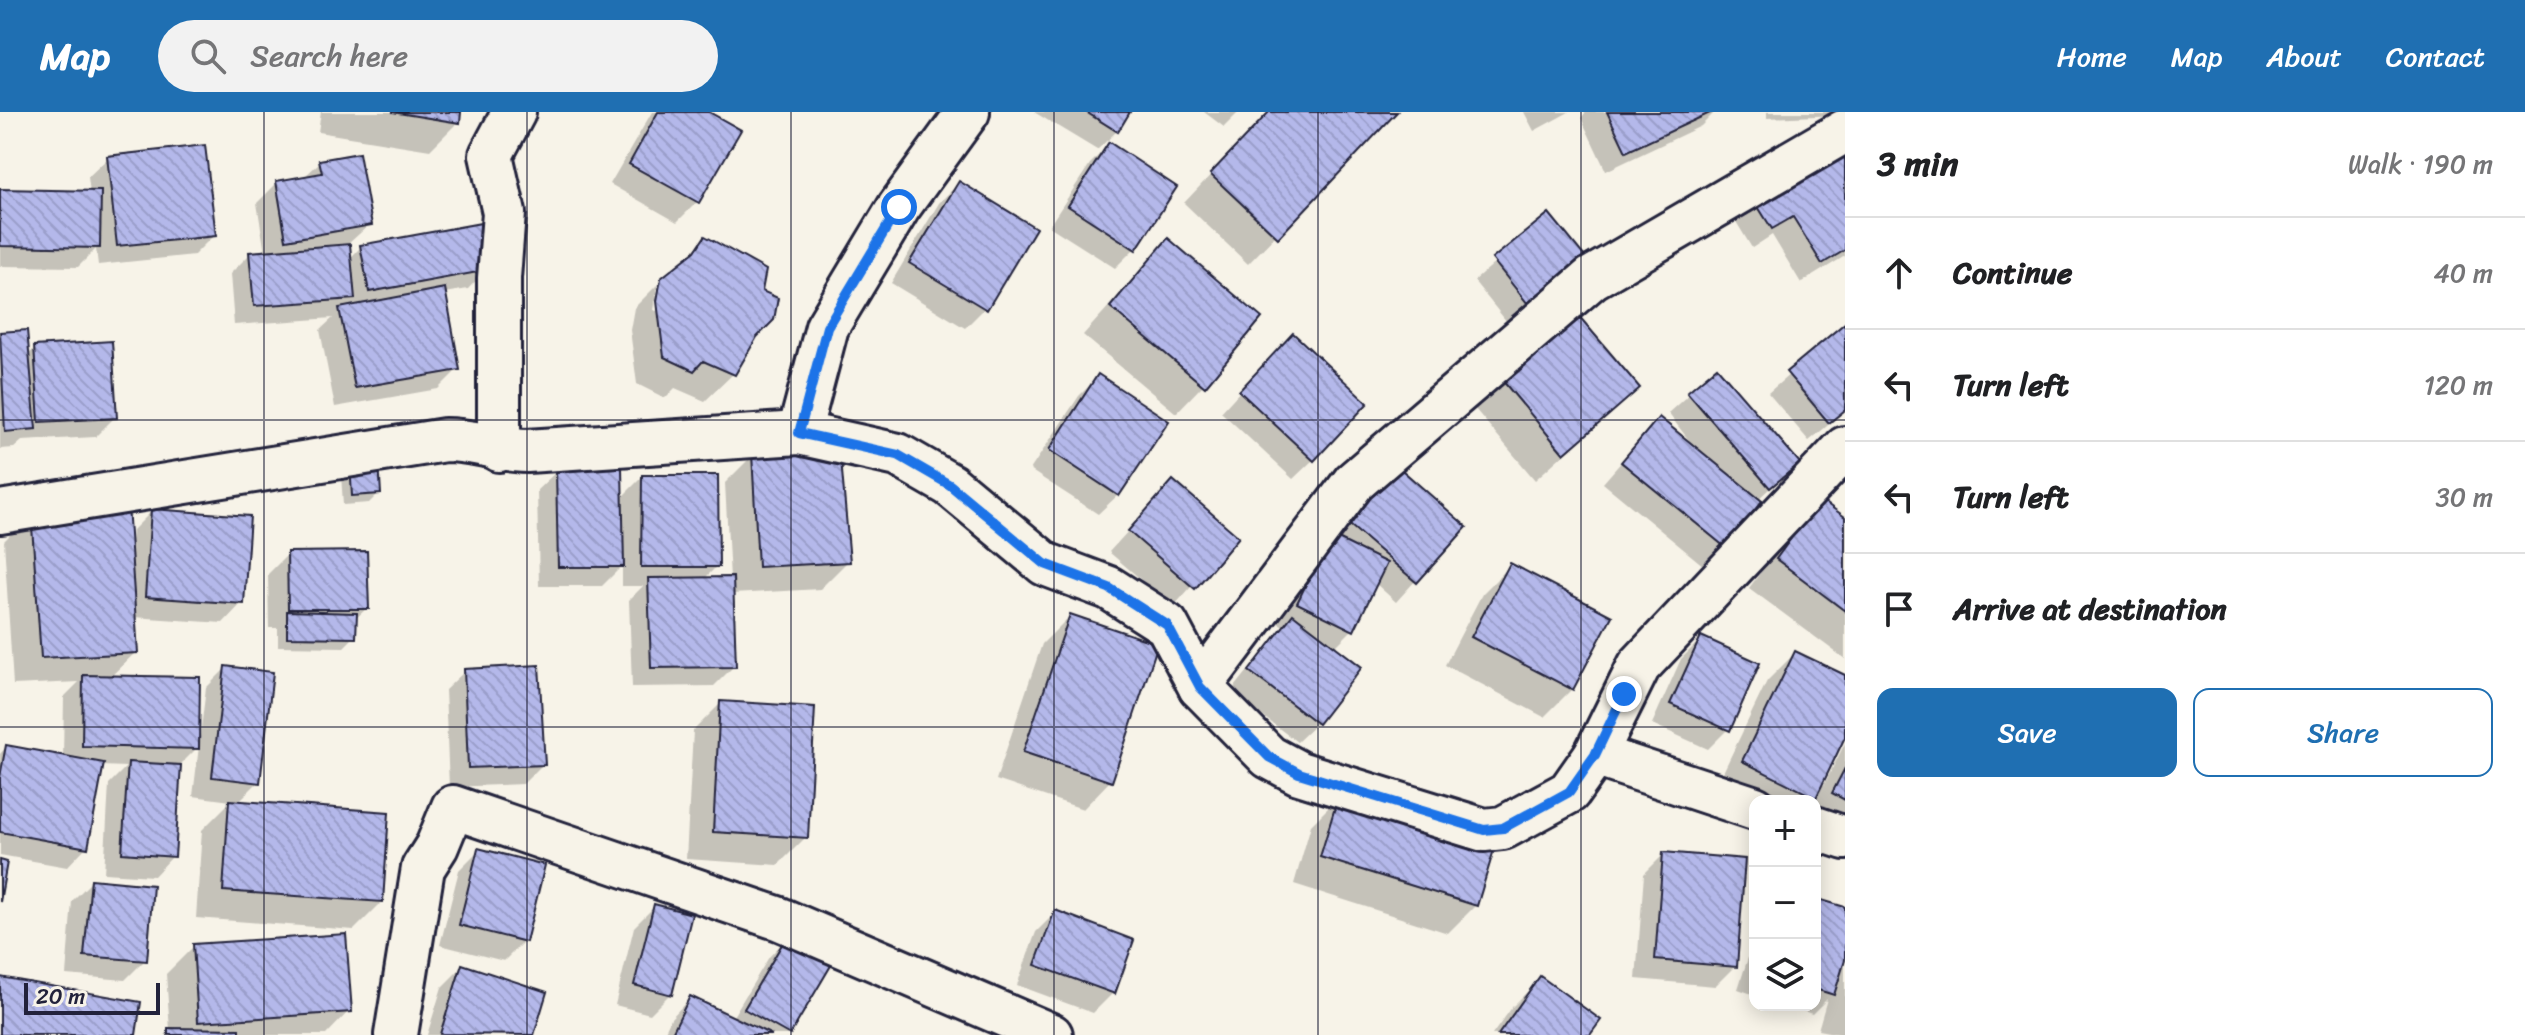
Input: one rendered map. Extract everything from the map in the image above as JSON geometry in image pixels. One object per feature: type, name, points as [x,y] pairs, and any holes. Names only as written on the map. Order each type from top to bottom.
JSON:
[{"type":"street","points":[[499,450],[499,278],[504,213],[491,155],[514,112]]},
{"type":"street","points":[[799,433],[827,327],[899,207],[968,112]]},
{"type":"street","points":[[1200,687],[1354,482],[1592,278],[1845,131]]},
{"type":"street","points":[[0,512],[445,440],[471,440],[499,450],[799,433],[898,455],[950,485],[1045,564],[1109,588],[1167,625],[1200,687],[1269,757],[1299,773],[1484,830],[1503,828],[1569,792],[1595,755],[1639,666],[1845,448]]},
{"type":"street","points":[[1595,755],[1749,806]]},
{"type":"street","points":[[396,1035],[423,868],[437,846],[453,807],[780,919],[1051,1035]]},
{"type":"street","points":[[1821,830],[1845,838]]},
{"type":"building","points":[[392,112],[461,112],[460,123]]},
{"type":"building","points":[[658,112],[709,112],[741,130],[699,203],[629,164]]},
{"type":"building","points":[[1086,112],[1130,112],[1118,132]]},
{"type":"building","points":[[1269,112],[1397,112],[1278,238],[1210,174]]},
{"type":"building","points":[[1607,112],[1712,112],[1626,152]]},
{"type":"building","points":[[1109,142],[1177,187],[1136,250],[1068,206]]},
{"type":"building","points":[[205,145],[216,236],[117,246],[107,156]]},
{"type":"building","points":[[359,153],[372,225],[286,240],[276,181],[322,173],[319,160]]},
{"type":"building","points":[[1845,154],[1845,250],[1822,264],[1793,217],[1772,229],[1750,194],[1790,171],[1797,183]]},
{"type":"building","points":[[959,181],[1036,228],[987,310],[909,263]]},
{"type":"building","points":[[0,189],[101,191],[100,248],[0,246]]},
{"type":"building","points":[[1549,213],[1585,257],[1528,304],[1492,259]]},
{"type":"building","points":[[481,223],[489,270],[369,292],[360,245]]},
{"type":"building","points":[[705,236],[766,270],[762,291],[778,298],[774,320],[757,337],[735,375],[703,361],[694,371],[664,357],[657,301],[661,278],[695,251]]},
{"type":"building","points":[[1168,238],[1262,318],[1205,387],[1110,307]]},
{"type":"building","points":[[350,244],[355,299],[254,306],[249,252]]},
{"type":"building","points":[[445,288],[460,370],[355,388],[339,308]]},
{"type":"building","points":[[1578,315],[1640,388],[1564,454],[1502,380]]},
{"type":"building","points":[[1845,323],[1845,410],[1829,423],[1786,372]]},
{"type":"building","points":[[27,330],[36,429],[5,432],[0,332]]},
{"type":"building","points":[[1293,333],[1368,403],[1314,461],[1239,391]]},
{"type":"building","points":[[112,341],[117,418],[39,422],[34,346]]},
{"type":"building","points":[[1717,367],[1800,463],[1770,488],[1687,392]]},
{"type":"building","points":[[1098,374],[1169,421],[1119,496],[1049,450]]},
{"type":"building","points":[[1659,417],[1762,501],[1725,547],[1621,462]]},
{"type":"building","points":[[840,448],[850,562],[758,567],[752,453]]},
{"type":"building","points":[[379,461],[381,494],[352,496],[350,463]]},
{"type":"building","points":[[1394,463],[1467,527],[1417,583],[1344,520]]},
{"type":"building","points":[[622,467],[624,567],[558,567],[556,469]]},
{"type":"building","points":[[642,475],[718,475],[719,567],[641,567]]},
{"type":"building","points":[[1173,480],[1239,537],[1195,589],[1128,531]]},
{"type":"building","points":[[1820,499],[1845,517],[1845,611],[1776,559]]},
{"type":"building","points":[[128,505],[138,653],[41,658],[31,511]]},
{"type":"building","points":[[151,509],[250,516],[244,604],[145,597]]},
{"type":"building","points":[[1330,535],[1387,563],[1354,631],[1297,603]]},
{"type":"building","points":[[367,551],[369,609],[288,609],[287,552]]},
{"type":"building","points":[[1510,563],[1612,616],[1573,690],[1471,637]]},
{"type":"building","points":[[733,577],[736,667],[651,668],[648,578]]},
{"type":"building","points":[[287,611],[357,613],[356,638],[287,637]]},
{"type":"building","points":[[1070,614],[1158,644],[1112,782],[1023,752]]},
{"type":"building","points":[[1293,614],[1362,667],[1318,724],[1249,671]]},
{"type":"building","points":[[1701,636],[1760,663],[1730,731],[1670,704]]},
{"type":"building","points":[[1795,651],[1845,675],[1845,737],[1817,795],[1810,795],[1742,761]]},
{"type":"building","points":[[539,665],[545,765],[468,768],[464,669]]},
{"type":"building","points":[[225,666],[273,672],[260,783],[212,777]]},
{"type":"building","points":[[83,675],[200,677],[199,749],[82,746]]},
{"type":"building","points":[[720,701],[815,707],[808,838],[713,832]]},
{"type":"building","points":[[6,745],[104,763],[88,848],[0,832],[0,777]]},
{"type":"building","points":[[128,762],[181,765],[175,857],[122,853]]},
{"type":"building","points":[[1845,768],[1845,800],[1832,793]]},
{"type":"building","points":[[1339,794],[1496,843],[1477,906],[1320,857]]},
{"type":"building","points":[[229,800],[389,812],[383,902],[223,891]]},
{"type":"building","points":[[478,848],[545,865],[526,942],[459,925]]},
{"type":"building","points":[[1663,852],[1745,859],[1737,967],[1655,960]]},
{"type":"building","points":[[0,860],[7,862],[0,902]]},
{"type":"building","points":[[91,879],[153,885],[147,961],[84,956]]},
{"type":"building","points":[[1821,900],[1845,907],[1845,960],[1834,995],[1821,991]]},
{"type":"building","points":[[654,904],[692,914],[672,995],[634,985]]},
{"type":"building","points":[[1055,910],[1134,940],[1115,994],[1035,965]]},
{"type":"building","points":[[346,934],[352,1012],[198,1022],[193,944]]},
{"type":"building","points":[[788,934],[833,962],[790,1035],[744,1009]]},
{"type":"building","points":[[462,964],[547,992],[534,1035],[440,1034]]},
{"type":"building","points":[[1540,976],[1601,1020],[1590,1035],[1498,1035]]},
{"type":"building","points":[[0,977],[141,1002],[136,1035],[0,1035]]},
{"type":"building","points":[[690,996],[772,1035],[671,1035]]},
{"type":"building","points":[[168,1028],[240,1029],[240,1035],[168,1035]]},
{"type":"route","points":[[899,207],[827,327],[799,433],[898,455],[950,485],[992,516],[1045,564],[1109,588],[1167,625],[1200,687],[1269,757],[1299,773],[1484,830],[1503,828],[1569,792],[1595,755],[1624,694]]}]
